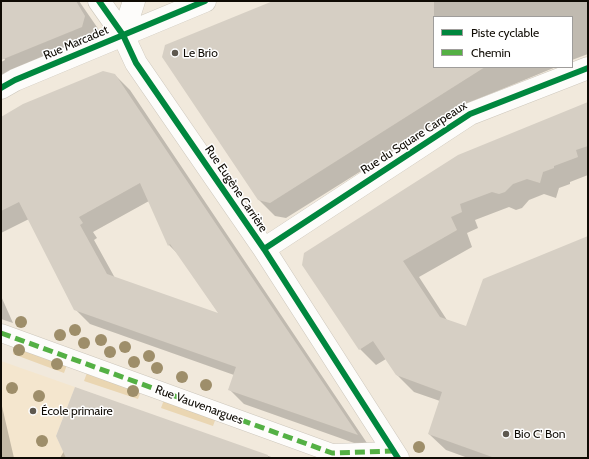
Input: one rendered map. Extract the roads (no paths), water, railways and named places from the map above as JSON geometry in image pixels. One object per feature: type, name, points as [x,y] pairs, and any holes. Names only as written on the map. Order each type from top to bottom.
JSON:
[{"type":"street","name":"Rue Eugène Carrière","points":[[99,1],[123,35],[136,63],[264,249],[396,454]]},
{"type":"street","points":[[123,35],[134,1]]},
{"type":"street","name":"Rue Marcadet","points":[[1,88],[15,80],[205,1]]},
{"type":"street","name":"Rue du Square Carpeaux","points":[[264,249],[470,114],[588,68]]},
{"type":"street","name":"Rue Vauvenargues","points":[[1,333],[332,453],[396,454]]},
{"type":"place","name":"Le Brio","points":[[175,53]]},
{"type":"place","name":"École primaire","points":[[33,411]]},
{"type":"place","name":"Bio C' Bon","points":[[506,434]]}]
